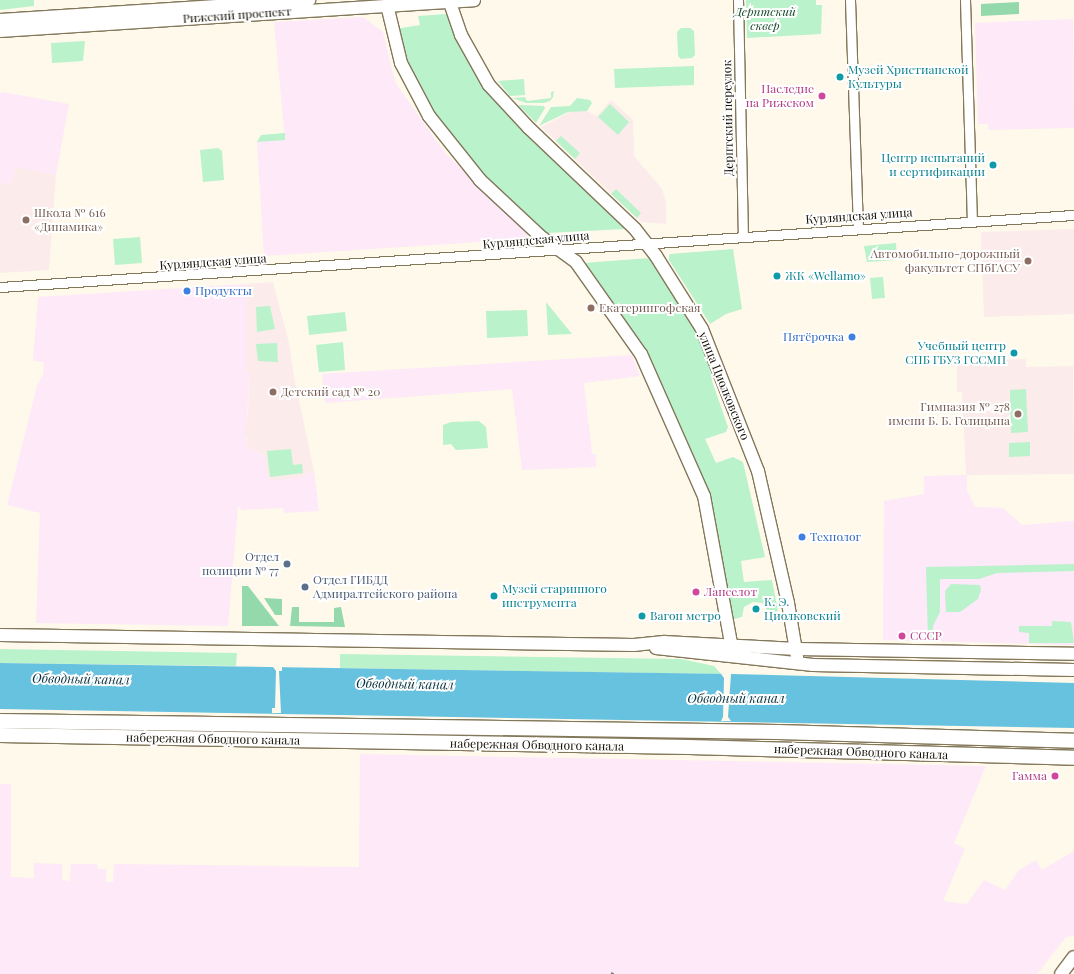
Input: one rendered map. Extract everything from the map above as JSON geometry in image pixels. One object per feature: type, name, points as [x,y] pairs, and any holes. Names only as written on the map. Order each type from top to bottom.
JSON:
[{"type":"main road","name":"набережная Обводного канала","points":[[0,721],[756,732],[1074,741]]},
{"type":"main road","name":"набережная Обводного канала","points":[[0,735],[688,747],[1074,758]]},
{"type":"street","name":"Рижский проспект","points":[[0,20],[309,0]]},
{"type":"street","name":"Рижский проспект","points":[[0,31],[387,3],[474,0]]},
{"type":"street","name":"Дерптский переулок","points":[[738,0],[743,236]]},
{"type":"street","points":[[850,0],[858,228]]},
{"type":"street","points":[[965,0],[972,221]]},
{"type":"street","name":"улица Циолковского","points":[[450,1],[470,52],[497,95],[625,218],[646,243],[702,329],[746,436],[760,479],[797,649],[798,664]]},
{"type":"street","points":[[387,3],[401,62],[429,116],[480,180],[540,236],[576,262],[640,354],[704,496],[731,643],[731,656]]},
{"type":"street","name":"Курляндская улица","points":[[0,287],[1074,214]]},
{"type":"street","points":[[0,636],[634,645],[798,664],[1074,670]]},
{"type":"street","points":[[634,645],[664,642],[731,643],[797,649],[1074,654]]},
{"type":"street","points":[[1061,974],[1074,957]]},
{"type":"shaded area","points":[[363,17],[383,32],[395,82],[445,153],[528,232],[526,239],[264,256],[257,142],[285,139],[274,22]]},
{"type":"shaded area","points":[[1073,19],[1074,128],[989,130],[988,124],[978,124],[975,23]]},
{"type":"shaded area","points":[[2,92],[69,104],[56,175],[38,172],[7,185],[0,185],[0,94]]},
{"type":"shaded area","points":[[611,100],[633,120],[634,156],[662,189],[666,202],[666,224],[641,222],[541,127],[574,110],[587,111],[597,116]]},
{"type":"shaded area","name":"Школа № 616 «Динамика»","points":[[16,167],[56,175],[49,270],[0,273],[0,185],[12,182]]},
{"type":"shaded area","name":"Автомобильно-дорожный факультет СПбГАСУ","points":[[1074,229],[1074,314],[984,317],[981,232]]},
{"type":"shaded area","name":"Детский сад № 20","points":[[273,282],[289,343],[294,377],[314,471],[302,477],[268,481],[265,456],[246,446],[247,436],[244,434],[248,414],[249,372],[246,372],[246,284]]},
{"type":"shaded area","points":[[246,284],[246,372],[249,372],[246,446],[302,477],[314,471],[319,511],[284,513],[283,508],[242,510],[238,506],[228,626],[36,623],[40,513],[7,505],[37,386],[43,374],[44,362],[33,361],[38,297]]},
{"type":"shaded area","points":[[632,355],[640,376],[584,383],[592,454],[596,454],[596,467],[522,470],[512,389],[325,403],[322,374]]},
{"type":"shaded area","name":"Гимназия № 278 имени Б. Б. Голицына","points":[[1026,359],[1026,367],[1073,366],[1074,474],[966,475],[962,392],[957,392],[957,361]]},
{"type":"shaded area","points":[[967,475],[967,490],[975,507],[1003,508],[1022,525],[1074,521],[1074,645],[883,640],[884,501],[924,494],[924,476]]},
{"type":"shaded area","points":[[360,754],[986,766],[954,843],[965,849],[943,901],[967,904],[984,880],[1005,890],[1019,870],[1036,860],[1042,870],[1074,851],[1074,936],[1066,937],[1037,974],[0,974],[0,784],[11,784],[11,877],[34,878],[34,863],[62,864],[62,880],[70,881],[71,864],[97,864],[98,869],[106,869],[106,882],[113,882],[114,864],[359,867]]},
{"type":"green space","points":[[0,0],[34,0],[34,6],[0,10]]},
{"type":"green space","name":"Дерптский сквер","points":[[746,0],[816,0],[816,5],[822,5],[821,34],[747,38]]},
{"type":"green space","points":[[1019,2],[1019,14],[981,16],[981,4]]},
{"type":"green space","points":[[446,14],[479,79],[625,229],[547,233],[490,182],[455,145],[414,83],[395,29],[420,25],[418,16]]},
{"type":"green space","points":[[681,28],[690,28],[694,31],[695,55],[692,58],[681,59],[678,56],[677,32]]},
{"type":"green space","points":[[85,41],[83,61],[52,63],[51,43]]},
{"type":"green space","points":[[694,66],[694,85],[615,88],[614,69]]},
{"type":"green space","points":[[524,79],[525,95],[510,96],[498,81]]},
{"type":"green space","points":[[554,91],[553,97],[550,101],[543,103],[526,103],[512,98],[525,97],[527,101],[551,98],[551,92]]},
{"type":"green space","points":[[577,98],[590,100],[592,103],[587,111],[568,112],[539,126],[551,107],[570,106]]},
{"type":"green space","points":[[610,104],[629,122],[618,135],[598,117]]},
{"type":"green space","points":[[518,105],[544,106],[545,108],[536,123]]},
{"type":"green space","points":[[285,133],[285,140],[257,142],[261,135]]},
{"type":"green space","points":[[561,136],[580,153],[575,159],[556,141]]},
{"type":"green space","points":[[218,148],[222,151],[224,180],[203,182],[200,150]]},
{"type":"green space","points":[[616,189],[641,213],[637,218],[611,194]]},
{"type":"green space","points":[[140,237],[142,263],[115,265],[113,239]]},
{"type":"green space","points":[[896,243],[897,260],[867,262],[864,246]]},
{"type":"green space","points":[[733,249],[742,309],[726,314],[710,324],[669,260],[669,256],[670,254]]},
{"type":"green space","points":[[650,258],[697,329],[708,356],[712,381],[728,427],[726,432],[705,439],[716,463],[733,457],[743,462],[765,557],[741,561],[744,582],[772,580],[778,611],[769,613],[762,603],[753,602],[744,607],[742,617],[731,620],[714,530],[645,353],[583,263]]},
{"type":"green space","points":[[883,277],[885,298],[872,299],[870,278]]},
{"type":"green space","points":[[546,302],[572,334],[548,335]]},
{"type":"green space","points":[[270,306],[275,329],[257,332],[256,307]]},
{"type":"green space","points":[[527,310],[528,336],[487,338],[486,311]]},
{"type":"green space","points":[[345,312],[347,331],[309,335],[307,316]]},
{"type":"green space","points":[[343,342],[345,370],[319,372],[316,345]]},
{"type":"green space","points":[[277,343],[278,362],[258,361],[256,344]]},
{"type":"green space","points":[[1026,389],[1028,432],[1011,433],[1010,390]]},
{"type":"green space","points":[[479,421],[486,427],[488,448],[456,450],[451,444],[443,445],[443,425],[451,422]]},
{"type":"green space","points":[[1030,442],[1030,456],[1009,457],[1009,443]]},
{"type":"green space","points":[[291,449],[293,465],[302,464],[303,473],[270,477],[267,451]]},
{"type":"green space","points":[[1074,564],[1074,571],[997,573],[979,579],[940,579],[940,612],[933,626],[933,640],[928,640],[926,567]]},
{"type":"green space","points":[[951,584],[980,585],[981,590],[978,599],[960,612],[946,612],[945,591]]},
{"type":"green space","points":[[242,586],[248,586],[279,626],[242,626]]},
{"type":"green space","points":[[264,598],[282,599],[282,615],[275,615]]},
{"type":"green space","points":[[292,607],[299,607],[299,622],[334,622],[334,608],[341,607],[345,627],[290,626]]},
{"type":"green space","points":[[1052,621],[1071,622],[1074,643],[1029,643],[1029,633],[1019,632],[1019,626],[1052,626]]},
{"type":"green space","points":[[0,649],[237,653],[236,666],[0,663]]},
{"type":"green space","points":[[340,654],[681,659],[714,666],[721,674],[340,668]]},
{"type":"water","name":"Обводный канал","points":[[0,663],[731,674],[1074,683],[1074,728],[0,709]]},
{"type":"pier","points":[[273,667],[282,667],[282,671],[279,671],[281,713],[272,713],[272,708],[275,708],[276,671]]},
{"type":"pier","points":[[721,674],[731,674],[728,717],[731,721],[721,721],[723,717],[724,678]]},
{"type":"place","name":"Музей Христианской Культуры","points":[[840,77]]},
{"type":"place","name":"Наследие на Рижском","points":[[822,96]]},
{"type":"place","name":"Центр испытаний и сертификации","points":[[993,165]]},
{"type":"place","name":"Школа № 616 «Динамика»","points":[[26,220]]},
{"type":"place","name":"Автомобильно-дорожный факультет СПбГАСУ","points":[[1028,261]]},
{"type":"place","name":"ЖК «Wellamo»","points":[[777,276]]},
{"type":"place","name":"Продукты","points":[[187,291]]},
{"type":"place","name":"Екатерингофская","points":[[591,308]]},
{"type":"place","name":"Пятёрочка","points":[[852,337]]},
{"type":"place","name":"Учебный центр СПБ ГБУЗ ГССМП","points":[[1014,353]]},
{"type":"place","name":"Детский сад № 20","points":[[273,392]]},
{"type":"place","name":"Гимназия № 278 имени Б. Б. Голицына","points":[[1018,414]]},
{"type":"place","name":"Технолог","points":[[802,537]]},
{"type":"place","name":"Отдел полиции № 77","points":[[287,564]]},
{"type":"place","name":"Отдел ГИБДД Адмиралтейского района","points":[[305,587]]},
{"type":"place","name":"Ланселот","points":[[696,592]]},
{"type":"place","name":"Музей старинного инструмента","points":[[494,596]]},
{"type":"place","name":"К. Э. Циолковский","points":[[756,609]]},
{"type":"place","name":"Вагон метро","points":[[642,616]]},
{"type":"place","name":"СССР","points":[[902,636]]},
{"type":"place","name":"Гамма","points":[[1055,776]]}]
